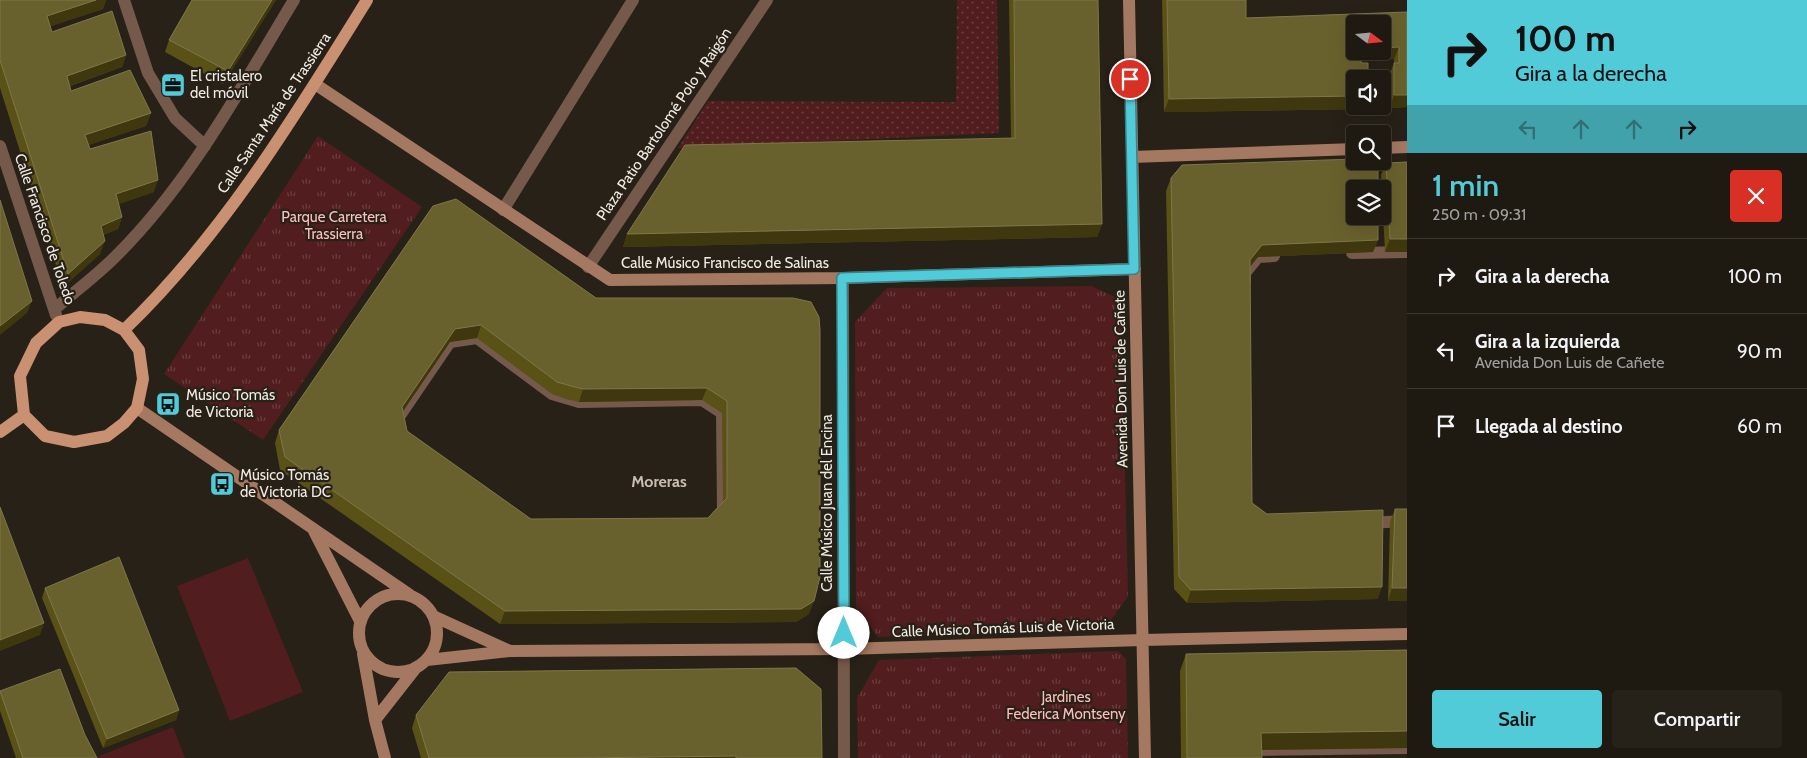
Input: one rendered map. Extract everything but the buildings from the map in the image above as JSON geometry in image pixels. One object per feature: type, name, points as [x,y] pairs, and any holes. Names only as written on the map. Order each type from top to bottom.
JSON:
[{"type":"main road","name":"Calle Santa María de Trassierra","points":[[124,330],[146,308],[195,251],[251,182],[367,0]]},
{"type":"main road","points":[[80,317],[105,320],[124,330],[139,350],[143,379],[137,408],[124,423],[107,436],[74,442],[45,436],[24,415],[20,376],[36,343],[59,322],[80,317]]},
{"type":"main road","points":[[0,432],[24,415]]},
{"type":"street","points":[[124,0],[148,73],[175,118],[205,146]]},
{"type":"street","points":[[54,309],[114,258],[158,209],[205,146],[294,0]]},
{"type":"street","points":[[503,210],[633,0]]},
{"type":"street","name":"Plaza Patio Bartolomé Polo y Raigón","points":[[588,266],[766,0]]},
{"type":"street","name":"Avenida Don Luis de Cañete","points":[[1129,0],[1145,758]]},
{"type":"street","name":"Calle Músico Francisco de Salinas","points":[[315,84],[610,280],[842,278],[1134,269]]},
{"type":"street","name":"Calle Francisco de Toledo","points":[[0,146],[59,322]]},
{"type":"street","points":[[1391,148],[1407,147]]},
{"type":"street","points":[[1132,157],[1346,149]]},
{"type":"street","points":[[1344,254],[1407,252]]},
{"type":"street","points":[[1245,293],[1245,273],[1258,257],[1286,256]]},
{"type":"street","name":"Calle Músico Juan del Encina","points":[[842,278],[844,758]]},
{"type":"street","points":[[477,338],[552,394],[579,402],[702,400],[722,413],[723,510],[704,531],[526,532],[403,444],[397,420],[450,342],[477,338]]},
{"type":"street","points":[[137,408],[410,596],[424,603],[433,616],[437,631],[435,646],[427,660],[415,669],[375,720]]},
{"type":"street","points":[[1359,524],[1407,521]]},
{"type":"street","points":[[313,528],[360,621]]},
{"type":"street","points":[[385,758],[375,720],[358,636],[360,621],[368,607],[379,598],[394,594],[410,596]]},
{"type":"street","name":"Calle Músico Tomás Luis de Victoria","points":[[433,616],[510,651]]},
{"type":"street","name":"Calle Músico Tomás Luis de Victoria","points":[[427,660],[510,651],[844,649],[1407,634]]},
{"type":"street","points":[[362,651],[372,663],[385,671],[400,673],[415,669]]},
{"type":"street","points":[[1255,758],[1255,750],[1407,748]]},
{"type":"green space","points":[[957,0],[997,0],[999,133],[678,148],[708,101],[956,102]]},
{"type":"green space","name":"Parque Carretera Trassierra","points":[[318,136],[422,207],[263,440],[164,374]]},
{"type":"green space","points":[[1091,286],[1121,300],[1128,596],[1103,631],[878,637],[856,608],[855,322],[887,288]]},
{"type":"green space","points":[[248,558],[303,692],[230,721],[177,586]]},
{"type":"green space","name":"Jardines Federica Montseny","points":[[1118,651],[1126,659],[1128,758],[858,758],[857,698],[879,660]]},
{"type":"green space","points":[[173,727],[185,758],[100,758],[99,756]]},
{"type":"place","name":"El cristalero del móvil","points":[[173,85]]},
{"type":"place","name":"Músico Tomás de Victoria","points":[[168,404]]},
{"type":"place","name":"Músico Tomás de Victoria DC","points":[[222,484]]},
{"type":"district","name":"Moreras","points":[[659,481]]},
{"type":"route","points":[[844,633],[842,278],[1134,269],[1130,79]]}]
